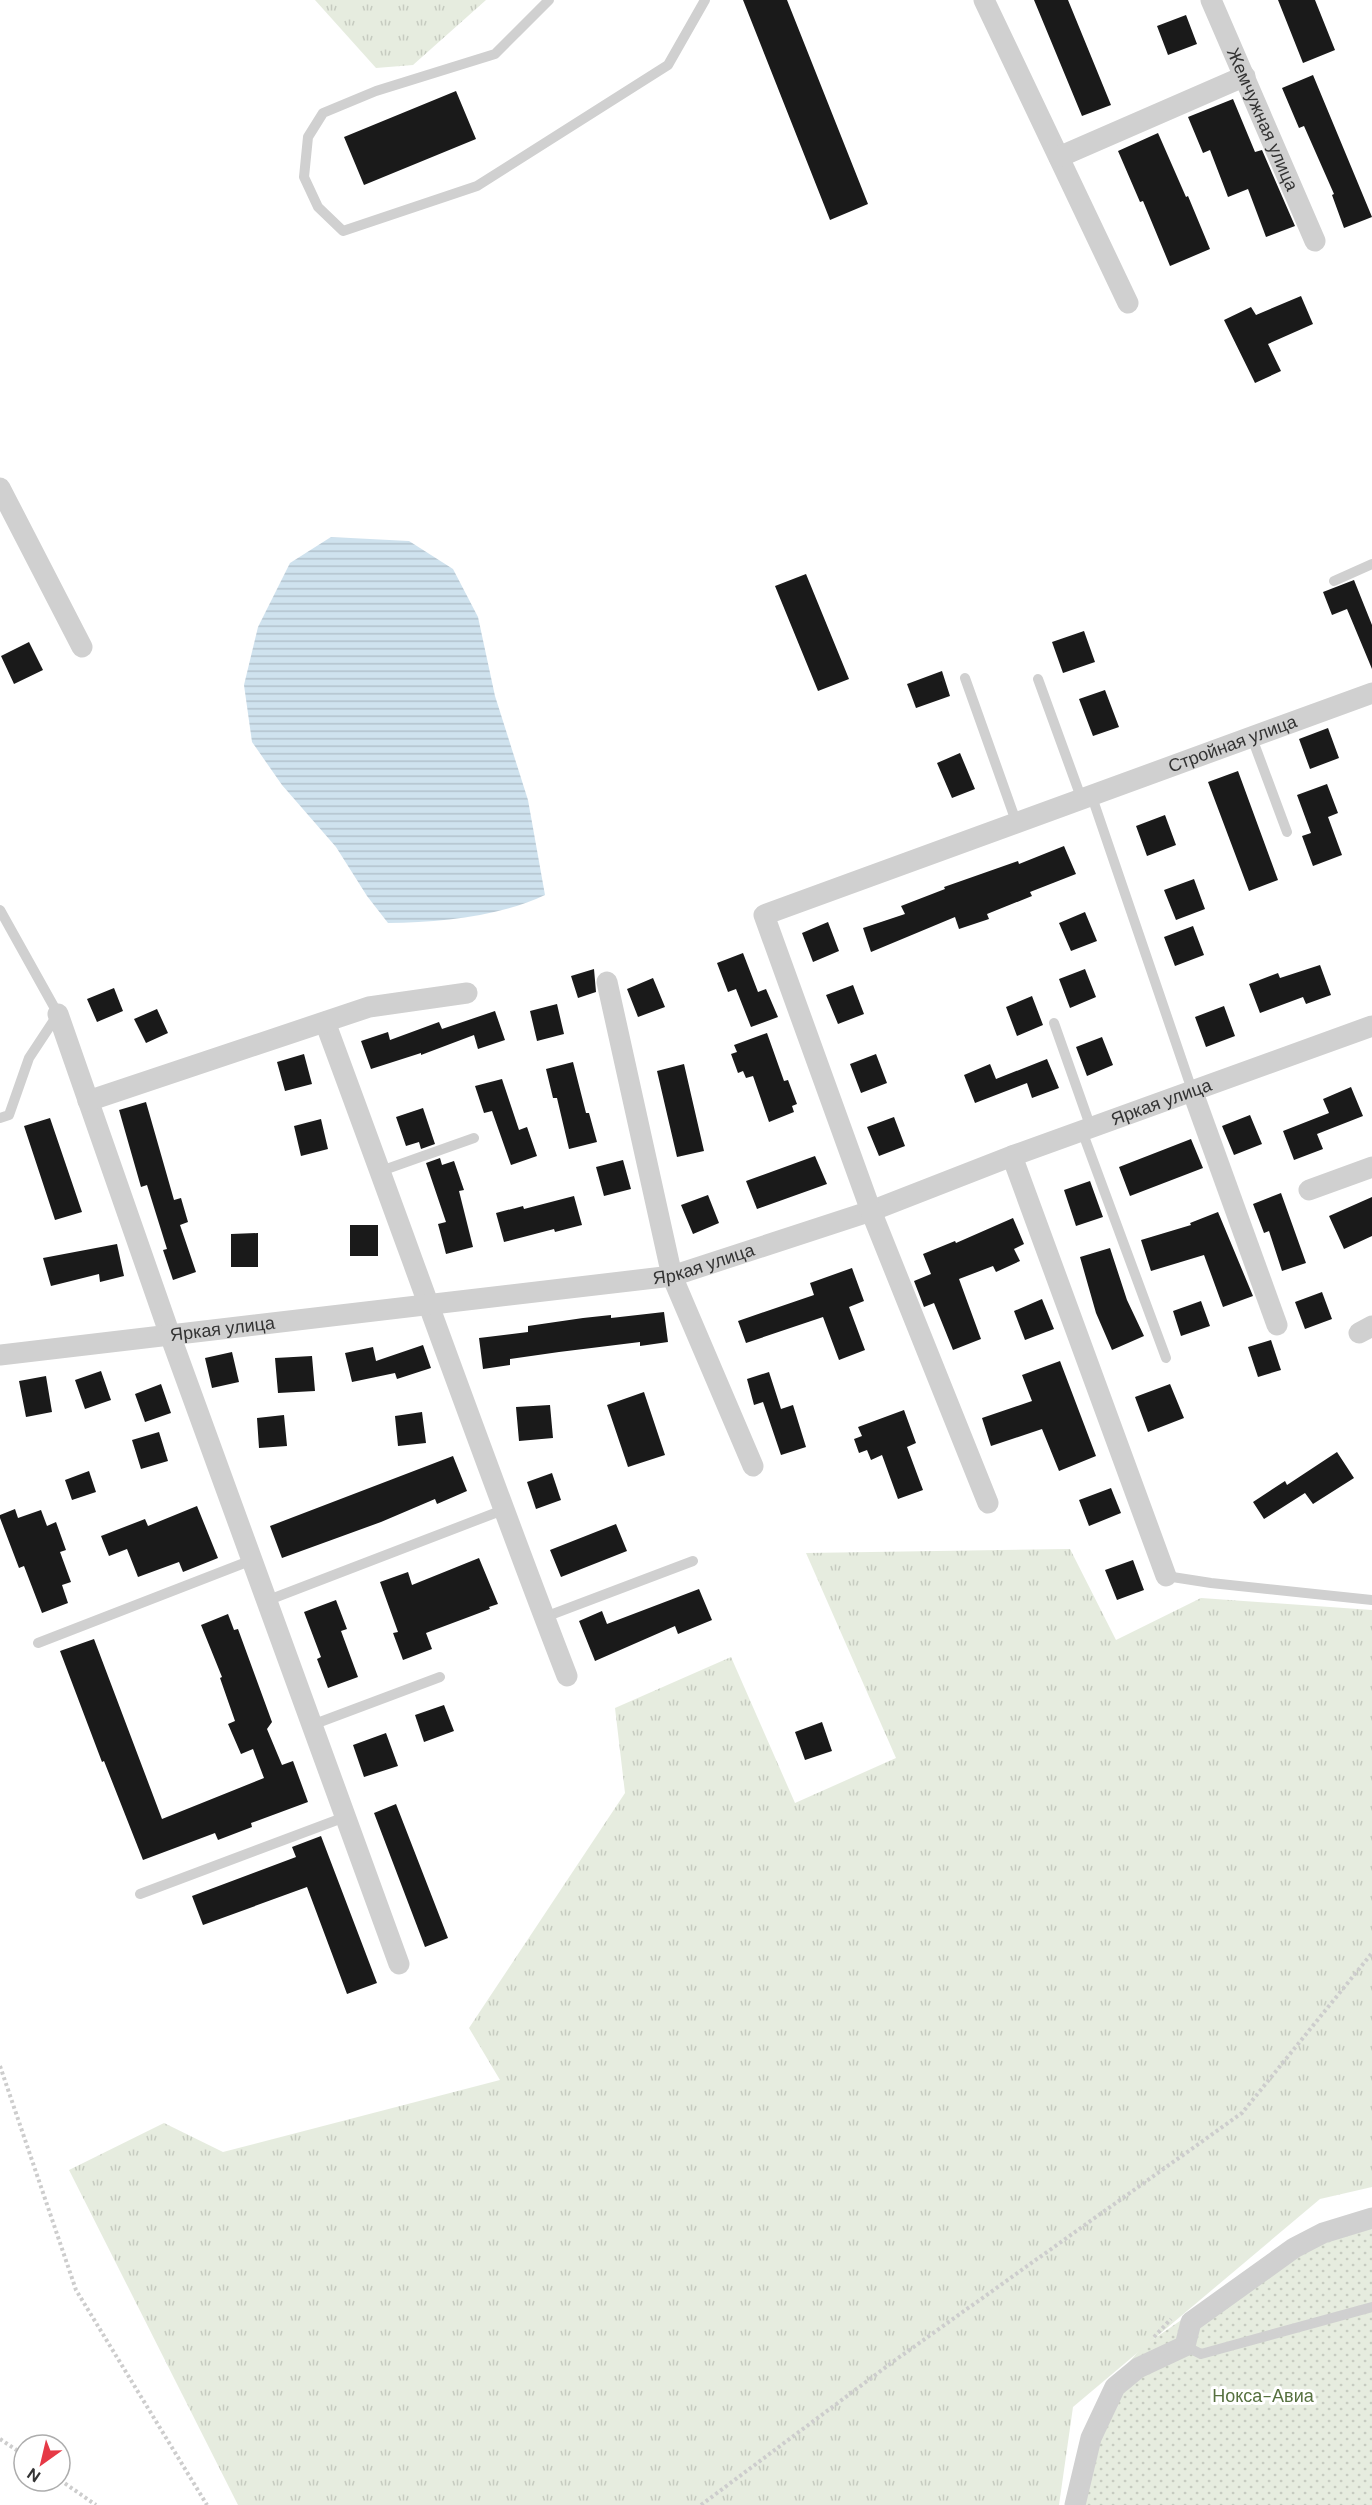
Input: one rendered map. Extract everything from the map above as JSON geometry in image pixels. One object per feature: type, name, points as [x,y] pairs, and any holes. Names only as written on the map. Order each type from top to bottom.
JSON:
[{"type":"street","points":[[984,0],[1128,303]]},
{"type":"street","name":"Жемчужная улица","points":[[1211,0],[1315,241]]},
{"type":"street","points":[[1059,157],[1245,76]]},
{"type":"street","points":[[0,488],[82,647]]},
{"type":"street","name":"Стройная улица","points":[[871,1211],[764,915],[1087,799],[1372,693]]},
{"type":"street","points":[[607,982],[672,1276],[753,1466]]},
{"type":"street","points":[[88,1101],[369,1007],[467,993]]},
{"type":"street","points":[[58,1014],[170,1335],[399,1964]]},
{"type":"street","points":[[325,1022],[503,1510],[567,1676]]},
{"type":"street","name":"Яркая улица","points":[[0,1355],[672,1276],[871,1211],[1012,1156],[1372,1026]]},
{"type":"street","points":[[1192,1090],[1277,1325]]},
{"type":"street","points":[[1012,1156],[1166,1576]]},
{"type":"street","points":[[1309,1190],[1372,1167]]},
{"type":"street","points":[[871,1211],[988,1503]]},
{"type":"street","points":[[1075,2505],[1091,2438],[1115,2387],[1138,2368],[1185,2346],[1191,2322],[1294,2248],[1323,2233],[1372,2218]]},
{"type":"lane","points":[[549,0],[495,54],[376,91],[323,113],[308,137],[304,177],[318,207],[343,231],[477,186],[668,65],[705,0]]},
{"type":"lane","points":[[1334,581],[1372,564]]},
{"type":"lane","points":[[965,678],[1017,824]]},
{"type":"lane","points":[[1038,679],[1087,799],[1192,1090]]},
{"type":"lane","points":[[1252,738],[1287,832]]},
{"type":"lane","points":[[0,909],[58,1014],[29,1058],[9,1115],[0,1118]]},
{"type":"lane","points":[[1054,1023],[1086,1129],[1166,1358]]},
{"type":"lane","points":[[381,1171],[474,1138]]},
{"type":"lane","points":[[266,1600],[503,1510]]},
{"type":"lane","points":[[38,1643],[252,1560]]},
{"type":"lane","points":[[544,1617],[693,1561]]},
{"type":"lane","points":[[1166,1576],[1372,1600]]},
{"type":"lane","points":[[312,1725],[440,1677]]},
{"type":"lane","points":[[140,1894],[345,1817]]},
{"type":"lane","points":[[1185,2346],[1201,2354],[1372,2307]]},
{"type":"path","points":[[701,2505],[894,2361],[1242,2112],[1372,1953]]},
{"type":"path","points":[[0,2066],[76,2290],[207,2505]]},
{"type":"path","points":[[72,2488],[96,2505]]},
{"type":"green space","points":[[315,0],[486,0],[413,65],[376,68]]},
{"type":"green space","points":[[1070,1549],[1116,1640],[1201,1598],[1372,1610],[1372,2187],[1320,2199],[1073,2407],[1059,2505],[238,2505],[69,2170],[164,2123],[223,2152],[500,2080],[469,2028],[625,1793],[615,1708],[731,1657],[795,1803],[896,1758],[806,1553]]},
{"type":"green space","name":"Нокса-Авиа","points":[[1372,2212],[1372,2505],[1070,2505],[1108,2387],[1142,2347],[1292,2244]]},
{"type":"water","points":[[331,537],[409,541],[453,569],[478,617],[495,696],[528,800],[545,895],[508,909],[468,917],[388,923],[367,896],[336,847],[282,785],[252,742],[244,685],[258,627],[290,563]]},
{"type":"building","points":[[743,0],[787,0],[868,204],[830,220]]},
{"type":"building","points":[[1034,0],[1068,0],[1111,105],[1082,116]]},
{"type":"building","points":[[1278,0],[1315,0],[1335,50],[1303,63]]},
{"type":"building","points":[[1186,15],[1197,44],[1168,55],[1157,26]]},
{"type":"building","points":[[1313,75],[1372,217],[1344,228],[1332,195],[1334,194],[1304,126],[1299,128],[1282,88]]},
{"type":"building","points":[[456,91],[476,139],[364,185],[344,137]]},
{"type":"building","points":[[1233,99],[1255,152],[1262,150],[1295,226],[1266,237],[1248,189],[1228,197],[1210,150],[1203,153],[1188,117]]},
{"type":"building","points":[[1158,133],[1210,249],[1170,266],[1143,201],[1140,202],[1118,151]]},
{"type":"building","points":[[1301,296],[1313,324],[1268,344],[1281,371],[1255,383],[1224,320],[1251,307],[1256,315]]},
{"type":"building","points":[[806,574],[849,679],[818,691],[775,586]]},
{"type":"building","points":[[1354,580],[1372,625],[1372,669],[1347,609],[1332,615],[1323,592]]},
{"type":"building","points":[[1084,631],[1095,662],[1063,673],[1052,642]]},
{"type":"building","points":[[29,642],[43,670],[14,684],[1,656]]},
{"type":"building","points":[[942,671],[950,696],[916,708],[907,684]]},
{"type":"building","points":[[1105,690],[1119,727],[1093,736],[1079,699]]},
{"type":"building","points":[[1328,728],[1339,758],[1310,769],[1299,739]]},
{"type":"building","points":[[960,753],[975,789],[952,798],[937,763]]},
{"type":"building","points":[[1238,771],[1278,880],[1249,891],[1208,782]]},
{"type":"building","points":[[1327,784],[1338,813],[1328,817],[1342,855],[1313,866],[1302,836],[1311,833],[1297,795]]},
{"type":"building","points":[[1165,815],[1176,845],[1147,856],[1136,826]]},
{"type":"building","points":[[1064,846],[1076,874],[1030,892],[1032,896],[987,914],[989,919],[959,929],[955,917],[871,952],[863,928],[905,914],[901,906],[945,889],[944,887],[1018,861],[1019,864]]},
{"type":"building","points":[[1194,879],[1205,909],[1176,920],[1164,890]]},
{"type":"building","points":[[1085,912],[1097,941],[1071,951],[1059,923]]},
{"type":"building","points":[[828,922],[839,951],[813,962],[802,933]]},
{"type":"building","points":[[1193,926],[1204,955],[1175,966],[1164,937]]},
{"type":"building","points":[[743,953],[758,992],[766,989],[778,1017],[751,1027],[736,989],[728,992],[717,963]]},
{"type":"building","points":[[1320,965],[1331,995],[1306,1004],[1303,997],[1260,1013],[1249,984],[1278,973],[1280,978]]},
{"type":"building","points":[[594,969],[596,992],[578,998],[571,976]]},
{"type":"building","points":[[1085,969],[1096,997],[1070,1008],[1059,979]]},
{"type":"building","points":[[653,978],[665,1007],[638,1017],[627,989]]},
{"type":"building","points":[[853,985],[864,1014],[838,1024],[826,995]]},
{"type":"building","points":[[114,988],[123,1011],[97,1022],[87,999]]},
{"type":"building","points":[[1032,996],[1043,1025],[1017,1036],[1006,1007]]},
{"type":"building","points":[[557,1004],[564,1034],[537,1041],[530,1011]]},
{"type":"building","points":[[1224,1006],[1235,1036],[1206,1047],[1195,1017]]},
{"type":"building","points":[[157,1009],[168,1033],[146,1043],[134,1019]]},
{"type":"building","points":[[495,1011],[505,1040],[478,1049],[474,1035],[421,1055],[421,1053],[371,1069],[361,1041],[388,1032],[390,1040],[439,1022],[442,1029]]},
{"type":"building","points":[[767,1033],[784,1081],[788,1080],[797,1104],[792,1106],[794,1112],[769,1122],[753,1076],[746,1078],[743,1071],[738,1073],[731,1054],[737,1052],[734,1045]]},
{"type":"building","points":[[1102,1037],[1113,1065],[1087,1076],[1076,1047]]},
{"type":"building","points":[[304,1054],[312,1084],[285,1091],[277,1062]]},
{"type":"building","points":[[876,1054],[887,1083],[861,1093],[850,1064]]},
{"type":"building","points":[[1047,1059],[1059,1088],[1032,1098],[1027,1083],[975,1103],[964,1075],[990,1064],[996,1079]]},
{"type":"building","points":[[573,1062],[586,1113],[589,1113],[597,1142],[569,1149],[557,1098],[553,1098],[546,1069]]},
{"type":"building","points":[[684,1064],[704,1151],[677,1157],[657,1071]]},
{"type":"building","points":[[502,1079],[519,1130],[527,1127],[537,1156],[511,1165],[492,1111],[484,1113],[475,1086]]},
{"type":"building","points":[[1351,1087],[1363,1116],[1317,1134],[1323,1149],[1294,1160],[1283,1131],[1329,1113],[1323,1099]]},
{"type":"building","points":[[146,1102],[174,1200],[181,1198],[188,1222],[180,1225],[196,1272],[173,1280],[163,1250],[167,1249],[147,1185],[141,1187],[119,1110]]},
{"type":"building","points":[[423,1108],[435,1144],[421,1149],[419,1142],[406,1146],[396,1117]]},
{"type":"building","points":[[1250,1115],[1262,1144],[1234,1155],[1222,1126]]},
{"type":"building","points":[[894,1117],[905,1146],[879,1156],[867,1127]]},
{"type":"building","points":[[50,1118],[82,1212],[55,1220],[24,1126]]},
{"type":"building","points":[[321,1119],[328,1149],[301,1156],[294,1126]]},
{"type":"building","points":[[1191,1139],[1203,1168],[1130,1196],[1119,1167]]},
{"type":"building","points":[[815,1156],[827,1184],[757,1209],[746,1181]]},
{"type":"building","points":[[440,1158],[442,1165],[454,1161],[464,1190],[459,1191],[473,1247],[446,1254],[438,1224],[446,1222],[426,1163]]},
{"type":"building","points":[[623,1160],[631,1189],[604,1196],[596,1167]]},
{"type":"building","points":[[1090,1181],[1103,1217],[1076,1226],[1064,1190]]},
{"type":"building","points":[[1281,1193],[1306,1263],[1282,1271],[1269,1231],[1264,1233],[1253,1204]]},
{"type":"building","points":[[708,1195],[719,1223],[693,1234],[681,1205]]},
{"type":"building","points":[[574,1196],[582,1225],[555,1232],[554,1229],[504,1242],[496,1213],[523,1206],[524,1209]]},
{"type":"building","points":[[1372,1197],[1372,1236],[1344,1249],[1329,1216]]},
{"type":"building","points":[[1218,1212],[1253,1296],[1223,1307],[1204,1255],[1151,1271],[1141,1240],[1191,1225],[1190,1223]]},
{"type":"building","points":[[1013,1218],[1024,1244],[1014,1249],[1020,1261],[996,1272],[993,1266],[959,1279],[981,1339],[953,1350],[934,1303],[924,1307],[914,1281],[931,1274],[923,1254],[955,1241],[956,1243]]},
{"type":"building","points":[[350,1225],[378,1225],[378,1256],[350,1256]]},
{"type":"building","points":[[258,1233],[258,1267],[231,1267],[231,1234]]},
{"type":"building","points":[[117,1244],[124,1276],[100,1282],[99,1274],[51,1286],[43,1258]]},
{"type":"building","points":[[1110,1248],[1127,1300],[1144,1336],[1112,1350],[1096,1313],[1080,1257]]},
{"type":"building","points":[[852,1268],[864,1301],[849,1307],[865,1350],[839,1360],[823,1317],[746,1343],[738,1321],[814,1295],[810,1283]]},
{"type":"building","points":[[1322,1292],[1332,1319],[1305,1329],[1295,1302]]},
{"type":"building","points":[[1042,1299],[1054,1329],[1025,1340],[1014,1311]]},
{"type":"building","points":[[1201,1301],[1210,1326],[1181,1336],[1173,1311]]},
{"type":"building","points":[[664,1312],[668,1342],[640,1346],[640,1342],[510,1359],[510,1365],[483,1369],[479,1338],[528,1332],[528,1326],[583,1318],[611,1315],[611,1318]]},
{"type":"building","points":[[1271,1340],[1281,1370],[1258,1377],[1248,1347]]},
{"type":"building","points":[[423,1345],[431,1368],[397,1379],[395,1373],[352,1382],[345,1353],[373,1347],[376,1361]]},
{"type":"building","points":[[232,1352],[239,1382],[212,1388],[205,1358]]},
{"type":"building","points":[[312,1356],[315,1391],[278,1393],[275,1358]]},
{"type":"building","points":[[1060,1361],[1096,1456],[1059,1471],[1042,1429],[991,1446],[982,1418],[1032,1401],[1022,1375]]},
{"type":"building","points":[[101,1371],[111,1400],[85,1409],[75,1380]]},
{"type":"building","points":[[769,1372],[781,1409],[793,1405],[806,1447],[781,1455],[763,1402],[754,1405],[747,1379]]},
{"type":"building","points":[[46,1376],[52,1412],[26,1417],[19,1381]]},
{"type":"building","points":[[161,1384],[171,1413],[145,1422],[135,1394]]},
{"type":"building","points":[[1170,1384],[1184,1418],[1148,1432],[1135,1397]]},
{"type":"building","points":[[644,1392],[665,1455],[628,1467],[607,1405]]},
{"type":"building","points":[[550,1405],[553,1438],[519,1441],[516,1407]]},
{"type":"building","points":[[904,1410],[916,1443],[907,1447],[923,1490],[898,1499],[882,1455],[871,1460],[867,1450],[859,1453],[854,1439],[862,1436],[858,1427]]},
{"type":"building","points":[[422,1412],[426,1443],[398,1446],[395,1416]]},
{"type":"building","points":[[284,1415],[287,1446],[259,1448],[257,1418]]},
{"type":"building","points":[[159,1432],[168,1461],[141,1469],[132,1440]]},
{"type":"building","points":[[1337,1452],[1354,1478],[1313,1504],[1305,1493],[1264,1519],[1253,1502],[1285,1481],[1287,1485]]},
{"type":"building","points":[[453,1456],[467,1491],[437,1504],[435,1499],[381,1522],[282,1558],[270,1526]]},
{"type":"building","points":[[89,1471],[96,1492],[72,1500],[65,1480]]},
{"type":"building","points":[[552,1473],[561,1500],[536,1509],[527,1482]]},
{"type":"building","points":[[1111,1488],[1121,1513],[1089,1526],[1079,1500]]},
{"type":"building","points":[[197,1506],[218,1558],[183,1572],[179,1562],[138,1577],[127,1549],[109,1556],[101,1536],[145,1519],[148,1526]]},
{"type":"building","points":[[15,1509],[18,1518],[41,1510],[47,1526],[56,1522],[66,1550],[60,1552],[71,1582],[62,1585],[68,1603],[42,1613],[24,1566],[19,1568],[0,1518],[0,1515]]},
{"type":"building","points":[[616,1524],[627,1551],[561,1577],[550,1550]]},
{"type":"building","points":[[479,1558],[498,1604],[426,1633],[432,1649],[403,1660],[393,1633],[398,1632],[380,1582],[408,1572],[412,1585]]},
{"type":"building","points":[[1133,1560],[1144,1590],[1117,1600],[1105,1570]]},
{"type":"building","points":[[699,1589],[712,1620],[678,1634],[675,1626],[595,1661],[579,1621],[602,1611],[607,1624]]},
{"type":"building","points":[[336,1600],[347,1629],[341,1631],[358,1677],[328,1688],[317,1659],[321,1657],[304,1612]]},
{"type":"building","points":[[228,1614],[234,1630],[238,1629],[272,1722],[267,1729],[282,1765],[293,1761],[308,1802],[251,1823],[252,1827],[218,1840],[215,1833],[143,1860],[104,1761],[102,1762],[60,1651],[94,1639],[162,1819],[264,1778],[253,1749],[241,1754],[228,1724],[235,1721],[220,1678],[222,1677],[201,1625]]},
{"type":"building","points":[[444,1705],[454,1731],[424,1742],[415,1715]]},
{"type":"building","points":[[822,1722],[832,1751],[805,1760],[795,1732]]},
{"type":"building","points":[[386,1733],[398,1766],[364,1777],[353,1745]]},
{"type":"building","points":[[396,1804],[448,1938],[425,1947],[374,1813]]},
{"type":"building","points":[[321,1836],[377,1983],[347,1994],[307,1887],[203,1925],[192,1896],[296,1857],[292,1847]]}]
